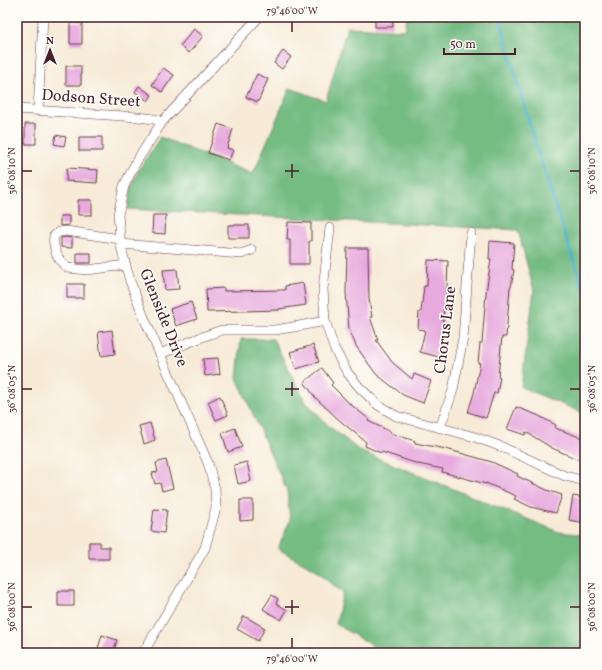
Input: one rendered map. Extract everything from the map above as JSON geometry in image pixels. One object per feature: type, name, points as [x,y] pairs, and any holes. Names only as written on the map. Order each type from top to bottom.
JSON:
[{"type":"street","points":[[38,111],[43,17]]},
{"type":"street","name":"Glenside Drive","points":[[143,653],[205,548],[216,508],[215,489],[208,464],[145,320],[130,281],[120,242],[118,215],[124,186],[136,162],[162,122],[259,17]]},
{"type":"street","name":"Dodson Street","points":[[17,109],[138,117],[154,119],[162,122]]},
{"type":"street","points":[[330,228],[323,289],[325,321],[334,348],[347,372],[360,388],[378,405],[396,416],[475,437],[565,476],[585,481]]},
{"type":"street","points":[[126,265],[87,270],[68,268],[58,255],[53,242],[54,236],[59,232],[66,231],[120,242],[241,254],[252,250]]},
{"type":"street","name":"Chorus Lane","points":[[440,428],[452,390],[463,338],[471,233]]},
{"type":"street","points":[[160,354],[222,330],[275,330],[325,321]]},
{"type":"green space","points":[[407,17],[585,17],[585,414],[521,387],[534,291],[518,230],[128,209],[131,189],[138,171],[160,137],[253,174],[290,88],[326,101],[347,27],[405,30]]},
{"type":"green space","points":[[241,339],[273,339],[305,401],[329,426],[360,451],[559,532],[585,535],[585,653],[384,653],[336,624],[343,593],[315,569],[278,549],[290,520],[287,491],[237,378]]},
{"type":"building","points":[[375,17],[393,17],[393,27],[375,27]]},
{"type":"building","points":[[70,23],[82,23],[82,44],[70,44]]},
{"type":"building","points":[[194,29],[203,36],[189,53],[180,46]]},
{"type":"building","points":[[283,51],[291,57],[282,69],[274,63]]},
{"type":"building","points":[[66,66],[81,66],[81,85],[66,85]]},
{"type":"building","points":[[163,68],[174,75],[162,92],[152,85]]},
{"type":"building","points":[[257,74],[268,79],[258,102],[246,97]]},
{"type":"building","points":[[139,86],[152,95],[148,101],[135,92]]},
{"type":"building","points":[[25,124],[36,124],[36,144],[25,144]]},
{"type":"building","points":[[218,124],[233,129],[227,148],[233,150],[229,160],[208,153]]},
{"type":"building","points":[[56,135],[66,137],[64,146],[54,144]]},
{"type":"building","points":[[79,137],[102,137],[102,151],[79,151]]},
{"type":"building","points":[[67,168],[98,170],[97,183],[66,181]]},
{"type":"building","points":[[78,200],[92,200],[92,215],[78,215]]},
{"type":"building","points":[[153,215],[166,215],[165,234],[152,233]]},
{"type":"building","points":[[60,216],[69,216],[69,225],[60,226]]},
{"type":"building","points":[[288,222],[311,223],[309,264],[290,264],[290,240],[287,240]]},
{"type":"building","points":[[228,225],[249,225],[249,238],[228,238]]},
{"type":"building","points":[[61,238],[72,238],[72,248],[61,247]]},
{"type":"building","points":[[490,241],[514,243],[512,269],[514,270],[510,287],[506,337],[502,337],[498,376],[500,377],[497,393],[494,393],[486,418],[468,412],[474,393],[480,363],[478,363],[480,343],[482,343],[486,293],[491,259],[489,259]]},
{"type":"building","points":[[347,248],[368,248],[369,299],[372,317],[370,317],[378,340],[376,340],[392,362],[412,379],[414,374],[431,381],[423,403],[403,395],[376,374],[356,346],[349,329],[346,293]]},
{"type":"building","points":[[77,253],[91,253],[91,263],[77,263]]},
{"type":"building","points":[[428,260],[448,261],[443,339],[439,357],[420,352],[425,330],[418,329],[419,312],[421,312],[424,286],[427,286]]},
{"type":"building","points":[[177,269],[179,289],[165,290],[163,270]]},
{"type":"building","points":[[303,283],[306,305],[279,310],[207,312],[206,289],[224,288],[224,291],[285,290],[285,286]]},
{"type":"building","points":[[67,284],[84,284],[84,298],[67,298]]},
{"type":"building","points":[[191,302],[197,319],[176,326],[170,309]]},
{"type":"building","points":[[112,330],[115,354],[101,356],[98,332]]},
{"type":"building","points":[[313,345],[319,362],[296,369],[290,352]]},
{"type":"building","points":[[218,358],[220,374],[205,376],[203,359]]},
{"type":"building","points":[[322,368],[333,383],[331,385],[350,404],[370,420],[368,421],[391,432],[390,433],[415,441],[415,443],[446,449],[492,462],[518,474],[517,476],[547,490],[562,495],[556,513],[531,507],[514,499],[516,496],[486,483],[442,472],[443,469],[418,464],[382,452],[381,453],[365,446],[366,442],[338,419],[315,397],[304,382]]},
{"type":"building","points":[[220,396],[228,415],[216,420],[208,402]]},
{"type":"building","points":[[516,407],[537,415],[556,425],[555,428],[585,439],[585,459],[577,459],[552,448],[526,432],[525,435],[507,429]]},
{"type":"building","points":[[150,423],[155,440],[144,444],[139,426]]},
{"type":"building","points":[[235,428],[242,447],[228,452],[222,433]]},
{"type":"building","points":[[166,460],[173,488],[162,491],[160,483],[155,484],[152,473],[158,472],[156,463]]},
{"type":"building","points":[[247,462],[251,481],[238,484],[234,465]]},
{"type":"building","points":[[573,496],[585,498],[585,523],[569,520]]},
{"type":"building","points":[[240,500],[253,500],[253,520],[240,521]]},
{"type":"building","points":[[154,509],[167,510],[164,533],[151,531]]},
{"type":"building","points":[[89,542],[100,542],[100,547],[109,547],[109,559],[89,559]]},
{"type":"building","points":[[58,591],[74,591],[74,606],[58,606]]},
{"type":"building","points":[[272,595],[278,599],[276,603],[287,610],[281,620],[263,609]]},
{"type":"building","points":[[244,616],[265,628],[258,641],[237,629]]},
{"type":"building","points":[[102,635],[117,640],[113,653],[97,652]]},
{"type":"waterway","points":[[500,17],[539,155],[585,292]]}]
